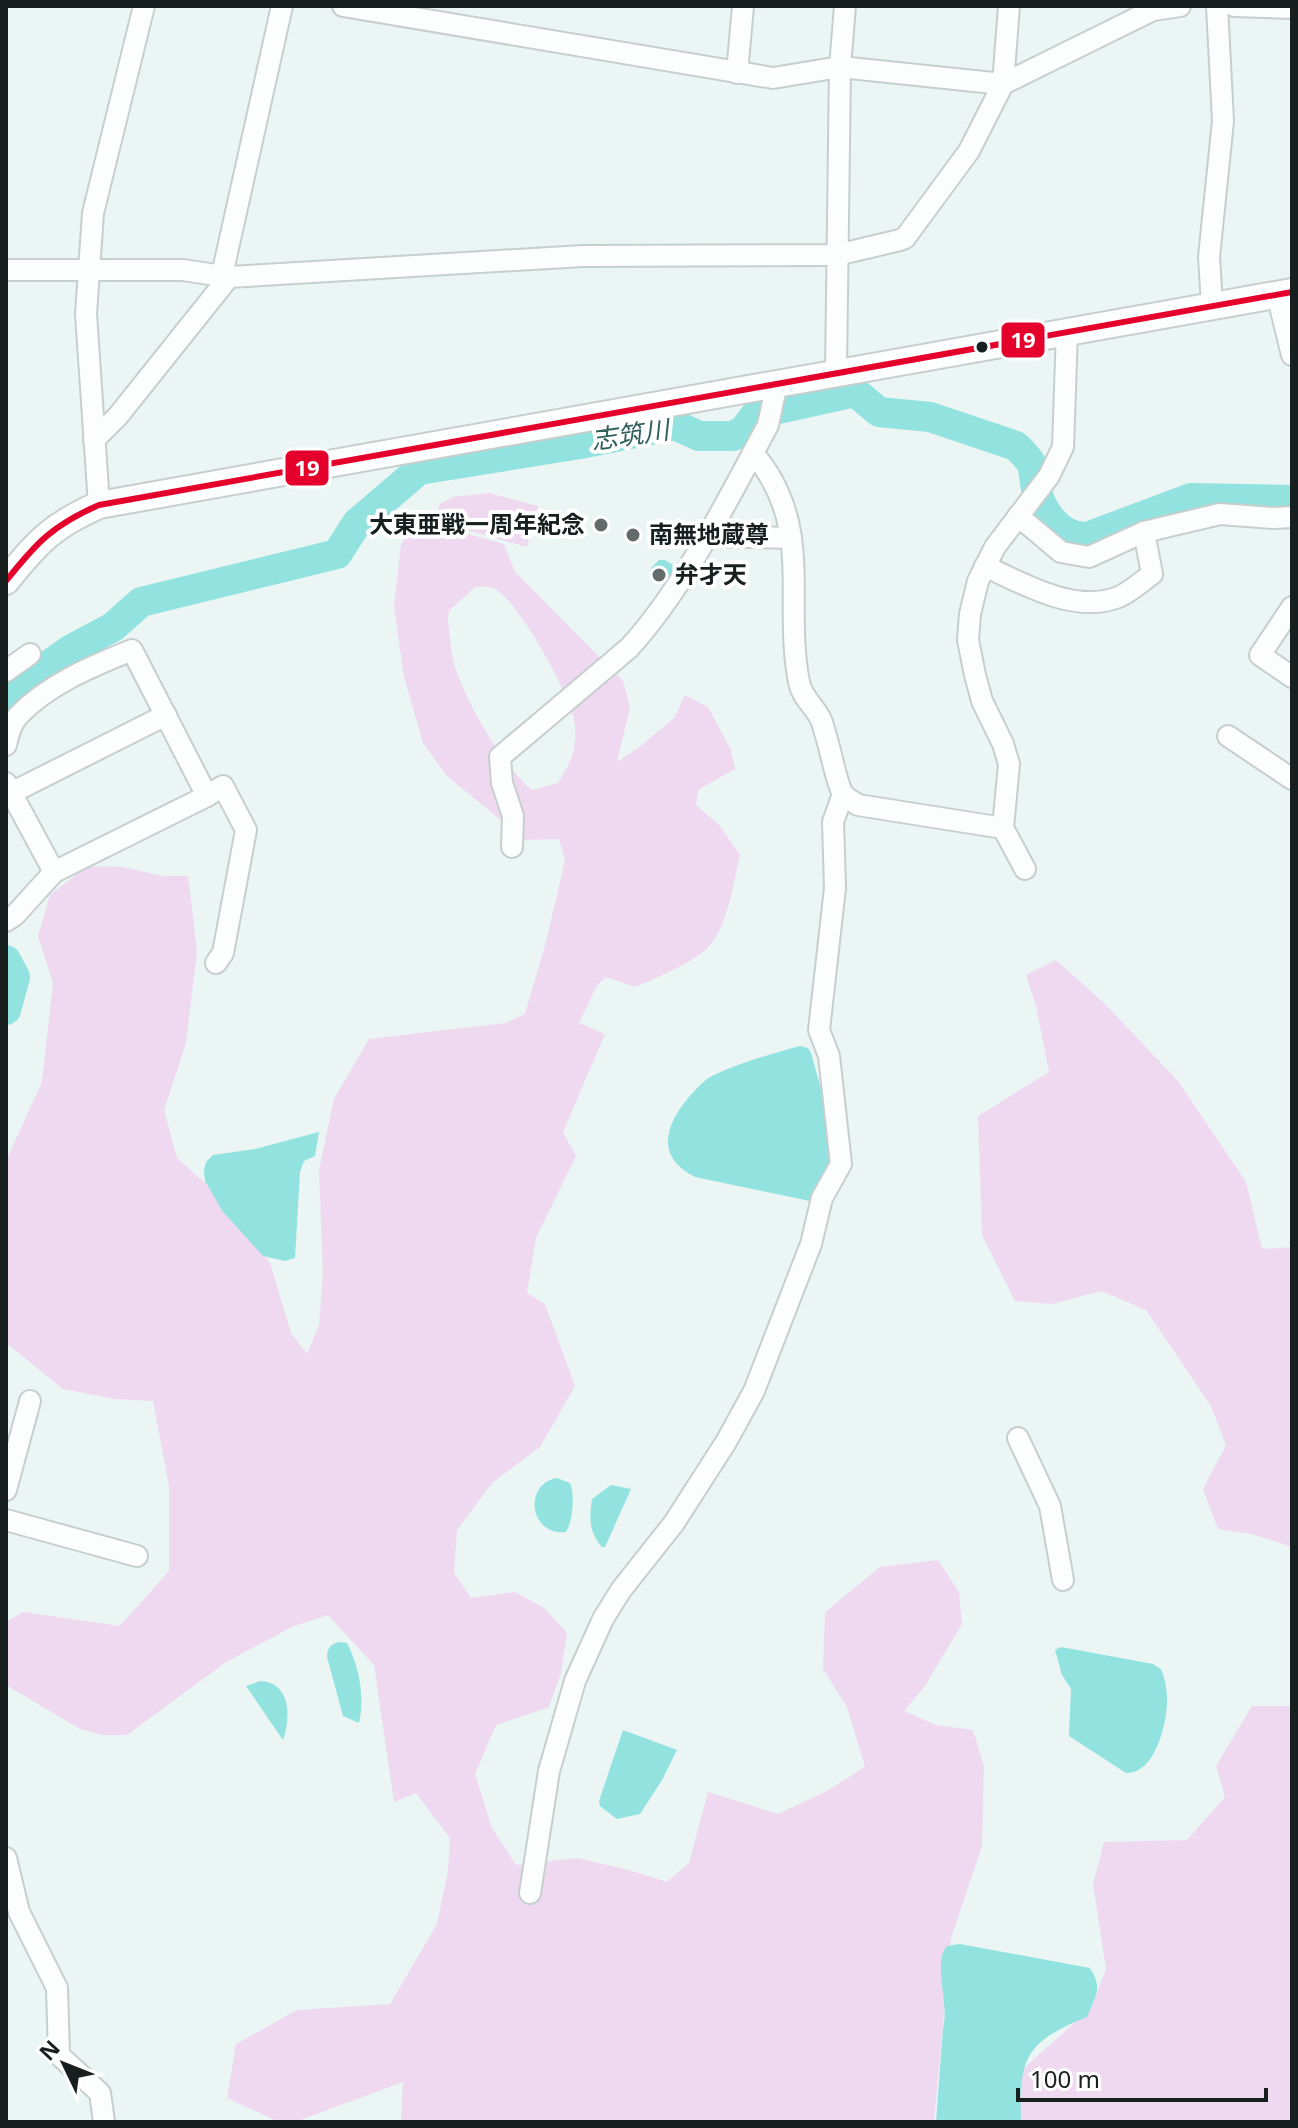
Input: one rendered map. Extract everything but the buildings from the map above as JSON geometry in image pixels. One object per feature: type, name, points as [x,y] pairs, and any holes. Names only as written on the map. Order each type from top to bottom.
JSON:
[{"type":"main road","points":[[6,581],[46,535],[60,524],[99,505],[776,390],[836,372],[1285,293]]},
{"type":"street","points":[[99,505],[87,366],[86,314],[93,213],[144,6]]},
{"type":"street","points":[[94,440],[118,416],[225,276],[282,6]]},
{"type":"street","points":[[343,6],[773,78],[840,67],[1003,84],[1153,8],[1180,6]]},
{"type":"street","points":[[737,73],[743,6]]},
{"type":"street","points":[[836,372],[840,67],[845,6]]},
{"type":"street","points":[[6,270],[183,270],[225,276],[583,256],[837,255],[905,238],[969,151],[1003,84],[1009,6]]},
{"type":"street","points":[[1212,305],[1209,257],[1223,121],[1217,6]]},
{"type":"street","points":[[1234,6],[1292,8]]},
{"type":"street","points":[[1285,293],[1292,355]]},
{"type":"street","points":[[1025,869],[1003,828],[1009,764],[982,701],[968,640],[970,614],[978,581],[995,547],[1049,476],[1063,447],[1067,331]]},
{"type":"street","points":[[512,847],[513,816],[502,783],[500,757],[629,648],[647,629],[706,536],[753,453],[768,425],[776,390]]},
{"type":"street","points":[[530,1893],[549,1771],[575,1681],[603,1619],[621,1590],[674,1523],[726,1442],[754,1391],[811,1244],[822,1198],[841,1164],[829,1056],[819,1030],[835,888],[833,822],[843,794],[821,718],[803,696],[799,684],[793,637],[796,587],[791,538],[776,487],[753,453]]},
{"type":"street","points":[[1023,510],[1061,552],[1089,557],[1144,532],[1220,514],[1292,517]]},
{"type":"street","points":[[985,566],[1050,597],[1090,602],[1116,598],[1152,574],[1144,532]]},
{"type":"street","points":[[706,536],[791,538]]},
{"type":"street","points":[[1292,607],[1260,655],[1292,677]]},
{"type":"street","points":[[6,745],[17,717],[57,686],[132,650],[207,796]]},
{"type":"street","points":[[6,671],[30,654]]},
{"type":"street","points":[[54,872],[9,788],[166,715]]},
{"type":"street","points":[[1228,736],[1292,779]]},
{"type":"street","points":[[6,921],[54,872],[223,786],[246,830],[223,953],[216,963]]},
{"type":"street","points":[[843,794],[858,805],[1003,828]]},
{"type":"street","points":[[6,1490],[30,1401]]},
{"type":"street","points":[[1018,1438],[1050,1506],[1063,1580]]},
{"type":"street","points":[[6,1520],[137,1556]]},
{"type":"street","points":[[6,1858],[19,1912],[57,1988],[59,2055],[100,2093],[104,2122]]},
{"type":"shaded area","points":[[489,493],[538,506],[527,547],[435,521],[440,504],[453,497]]},
{"type":"shaded area","points":[[428,523],[504,544],[515,572],[623,681],[630,707],[617,762],[674,718],[685,695],[708,707],[731,750],[735,769],[698,790],[696,805],[720,826],[740,855],[730,901],[717,935],[696,957],[635,987],[606,977],[597,985],[579,1023],[605,1034],[563,1132],[576,1156],[536,1238],[527,1293],[545,1304],[575,1386],[540,1447],[492,1483],[457,1530],[454,1573],[471,1598],[515,1592],[544,1608],[567,1633],[561,1673],[549,1707],[496,1725],[475,1774],[492,1828],[516,1865],[577,1858],[667,1882],[689,1863],[708,1792],[778,1814],[827,1791],[865,1767],[847,1707],[823,1669],[825,1612],[880,1567],[938,1560],[959,1592],[962,1624],[925,1686],[904,1711],[936,1725],[973,1730],[984,1766],[982,1846],[951,1938],[934,2122],[401,2122],[403,2082],[295,2122],[279,2122],[227,2098],[236,2044],[297,2010],[390,2004],[437,1924],[448,1871],[450,1838],[416,1793],[394,1802],[374,1665],[328,1615],[294,1626],[226,1662],[127,1735],[102,1735],[80,1729],[6,1685],[6,1622],[23,1612],[120,1626],[169,1571],[169,1486],[153,1401],[115,1399],[63,1389],[6,1343],[6,1161],[42,1082],[53,983],[38,936],[50,895],[87,866],[123,867],[163,876],[188,876],[197,951],[186,1043],[164,1110],[177,1158],[230,1205],[270,1263],[291,1333],[307,1354],[319,1325],[323,1274],[319,1170],[334,1099],[369,1039],[505,1023],[525,1014],[565,860],[559,839],[525,840],[447,776],[423,743],[404,677],[394,606],[401,544],[413,529]],"holes":[[[475,587],[493,588],[516,610],[543,651],[565,695],[575,725],[575,742],[570,762],[558,783],[532,790],[496,747],[463,688],[452,655],[448,617],[449,611]]]},
{"type":"shaded area","points":[[1056,960],[1104,1003],[1178,1081],[1246,1182],[1262,1249],[1292,1247],[1292,1547],[1252,1534],[1218,1529],[1203,1489],[1226,1445],[1211,1406],[1146,1310],[1101,1291],[1052,1304],[1015,1301],[982,1235],[978,1116],[1049,1072],[1036,1006],[1026,975]]},
{"type":"shaded area","points":[[1252,1706],[1292,1706],[1292,2122],[1011,2122],[1023,2069],[1091,2008],[1106,1969],[1093,1884],[1104,1842],[1187,1840],[1225,1797],[1216,1766]]},
{"type":"water","points":[[659,560],[676,567],[660,584],[650,576],[651,568]]},
{"type":"water","points":[[800,1046],[808,1048],[811,1053],[827,1111],[832,1160],[810,1201],[695,1177],[682,1169],[669,1150],[670,1129],[674,1118],[697,1088],[722,1071]]},
{"type":"water","points":[[319,1132],[315,1156],[304,1161],[300,1172],[295,1258],[285,1261],[263,1256],[223,1212],[205,1181],[206,1162],[213,1155],[255,1149]]},
{"type":"water","points":[[557,1478],[570,1483],[572,1488],[572,1514],[566,1532],[544,1526],[535,1509],[539,1490],[546,1482]]},
{"type":"water","points":[[611,1485],[631,1489],[605,1547],[602,1547],[595,1536],[590,1512],[592,1499]]},
{"type":"water","points":[[339,1642],[347,1643],[358,1672],[361,1692],[359,1723],[343,1716],[327,1657],[330,1647]]},
{"type":"water","points":[[1061,1647],[1153,1664],[1161,1669],[1167,1692],[1165,1722],[1152,1757],[1136,1771],[1126,1773],[1069,1736],[1071,1689],[1062,1675],[1055,1650]]},
{"type":"water","points":[[260,1681],[270,1683],[283,1694],[287,1722],[283,1740],[246,1686]]},
{"type":"water","points":[[623,1730],[677,1750],[640,1814],[617,1819],[600,1806],[599,1801]]},
{"type":"water","points":[[960,1944],[1090,1968],[1096,1981],[1097,1992],[1087,2017],[1050,2035],[1030,2055],[1022,2082],[1021,2122],[936,2122],[945,2018],[941,1963],[947,1946]]},
{"type":"waterway","name":"志筑川","points":[[6,695],[70,650],[113,627],[141,602],[337,554],[357,523],[419,470],[675,425],[699,436],[733,436],[744,430],[756,414],[855,392],[879,412],[930,417],[1016,446],[1032,465],[1041,503],[1052,521],[1077,536],[1087,537],[1191,498],[1292,500]]},
{"type":"waterway","name":"志筑川","points":[[6,960],[15,977],[6,1010]]},
{"type":"transit line","name":"19","points":[[6,581],[47,536],[69,520],[99,505],[1292,292]]},
{"type":"place","name":"大東亜戦一周年紀念","points":[[601,525]]},
{"type":"place","name":"南無地蔵尊","points":[[633,535]]},
{"type":"place","name":"弁才天","points":[[659,575]]}]
